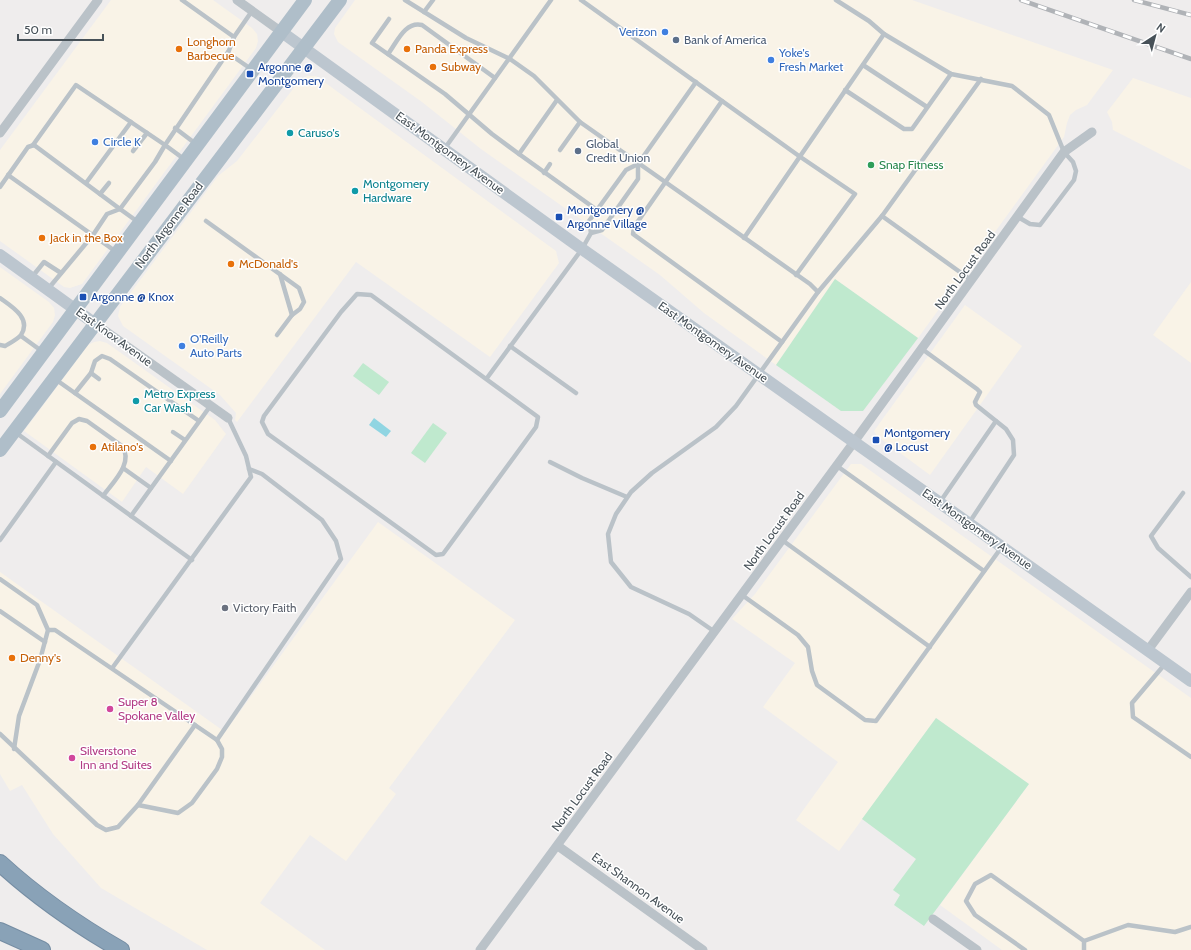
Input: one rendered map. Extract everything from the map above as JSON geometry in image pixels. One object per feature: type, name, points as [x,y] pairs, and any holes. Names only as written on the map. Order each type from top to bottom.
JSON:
[{"type":"highway","points":[[0,863],[30,890],[78,925],[121,950]]},
{"type":"highway","points":[[0,931],[42,950]]},
{"type":"main road","name":"North Argonne Road","points":[[0,411],[141,224],[306,0]]},
{"type":"main road","name":"North Argonne Road","points":[[0,450],[94,323],[340,0]]},
{"type":"main road","name":"East Montgomery Avenue","points":[[283,33],[582,249],[1191,681]]},
{"type":"main road","name":"East Knox Avenue","points":[[0,255],[94,323]]},
{"type":"street","points":[[0,133],[98,0]]},
{"type":"street","name":"East Montgomery Avenue","points":[[236,0],[283,33]]},
{"type":"street","name":"North Locust Road","points":[[480,950],[837,466],[1064,152],[1092,132]]},
{"type":"street","name":"East Knox Avenue","points":[[94,323],[228,418]]},
{"type":"street","points":[[1148,650],[1191,592]]},
{"type":"street","name":"East Shannon Avenue","points":[[558,846],[703,950]]},
{"type":"street","points":[[933,919],[977,950]]},
{"type":"lane","points":[[405,0],[466,38],[510,59],[534,76],[580,122],[818,292]]},
{"type":"lane","points":[[424,12],[433,0]]},
{"type":"lane","points":[[444,149],[551,0]]},
{"type":"lane","points":[[581,0],[799,156],[855,194],[796,275]]},
{"type":"lane","points":[[836,0],[869,21],[884,34],[950,74],[1012,86],[1049,115],[1064,152],[1073,162],[1076,171],[1074,180],[1048,217],[1040,225],[1030,224],[1018,217]]},
{"type":"lane","points":[[183,1],[234,37]]},
{"type":"lane","points":[[48,289],[93,235],[107,214],[120,209],[155,162],[176,128],[228,52],[234,37],[252,11]]},
{"type":"lane","points":[[388,19],[372,43],[469,113],[492,134],[596,210]]},
{"type":"lane","points":[[388,54],[408,26],[415,24],[422,25],[495,78]]},
{"type":"lane","points":[[744,238],[884,34]]},
{"type":"lane","points":[[228,52],[254,72]]},
{"type":"lane","points":[[863,65],[927,107]]},
{"type":"lane","points":[[845,90],[904,129],[912,129],[950,74]]},
{"type":"lane","points":[[715,632],[689,614],[632,587],[611,562],[608,534],[616,514],[627,497],[652,473],[716,427],[736,406],[818,292],[882,216],[981,79]]},
{"type":"lane","points":[[486,378],[582,249],[591,233],[589,221],[596,210],[626,170],[638,164],[696,82]]},
{"type":"lane","points":[[0,187],[28,147],[33,145],[76,85],[165,145],[186,161]]},
{"type":"lane","points":[[519,154],[557,100]]},
{"type":"lane","points":[[722,101],[634,227],[634,234],[782,342]]},
{"type":"lane","points":[[86,183],[131,122]]},
{"type":"lane","points":[[560,150],[580,122]]},
{"type":"lane","points":[[176,128],[198,146]]},
{"type":"lane","points":[[133,151],[147,133]]},
{"type":"lane","points":[[33,145],[141,224]]},
{"type":"lane","points":[[544,173],[550,164]]},
{"type":"lane","points":[[591,233],[602,230],[638,179],[638,164]]},
{"type":"lane","points":[[8,175],[118,253]]},
{"type":"lane","points":[[100,194],[109,183]]},
{"type":"lane","points":[[882,216],[972,281]]},
{"type":"lane","points":[[206,221],[299,288],[304,302],[300,309],[292,316],[277,335]]},
{"type":"lane","points":[[31,278],[44,262],[61,273]]},
{"type":"lane","points":[[280,274],[292,316]]},
{"type":"lane","points":[[357,294],[371,295],[486,378],[538,416],[536,427],[443,554],[436,555],[268,434],[262,422],[264,416],[341,312],[357,294]]},
{"type":"lane","points":[[0,298],[18,311],[23,319],[24,328],[21,336],[5,346],[0,344]]},
{"type":"lane","points":[[21,336],[44,353]]},
{"type":"lane","points":[[510,346],[576,393]]},
{"type":"lane","points":[[922,349],[980,392],[975,402],[976,405],[1006,429],[1013,440],[1014,455],[969,523]]},
{"type":"lane","points":[[75,393],[91,373],[95,361],[102,356],[110,359],[199,421]]},
{"type":"lane","points":[[91,373],[99,379]]},
{"type":"lane","points":[[53,378],[171,461]]},
{"type":"lane","points":[[131,516],[210,405]]},
{"type":"lane","points":[[113,668],[251,477],[246,456],[228,418]]},
{"type":"lane","points":[[48,456],[72,423],[79,419],[87,421],[122,446],[126,451],[127,459],[123,468],[103,496]]},
{"type":"lane","points":[[940,503],[996,421]]},
{"type":"lane","points":[[14,431],[192,560]]},
{"type":"lane","points":[[174,432],[185,440]]},
{"type":"lane","points":[[0,540],[56,462]]},
{"type":"lane","points":[[550,462],[582,478],[627,497]]},
{"type":"lane","points":[[837,466],[984,571]]},
{"type":"lane","points":[[123,468],[151,488]]},
{"type":"lane","points":[[217,740],[341,559],[336,541],[322,520],[262,474],[249,469]]},
{"type":"lane","points":[[1183,493],[1153,531],[1151,536],[1158,548],[1191,577]]},
{"type":"lane","points":[[782,540],[930,647]]},
{"type":"lane","points":[[742,595],[798,635],[808,647],[812,672],[817,685],[865,720],[876,721],[1002,547]]},
{"type":"lane","points":[[0,579],[37,605],[48,630],[40,660],[19,716],[14,749]]},
{"type":"lane","points":[[0,611],[45,642]]},
{"type":"lane","points":[[48,630],[56,630],[113,668],[217,740],[222,749],[222,757],[217,769],[192,804],[178,813],[138,805]]},
{"type":"lane","points":[[1166,663],[1132,703],[1133,717],[1191,757]]},
{"type":"lane","points":[[0,734],[14,749],[97,825],[106,830],[118,827],[138,805],[195,725]]},
{"type":"lane","points":[[1025,950],[975,915],[966,901],[975,884],[991,876],[1084,941]]},
{"type":"lane","points":[[1084,941],[1128,925],[1175,932],[1191,927]]},
{"type":"lane","points":[[1084,941],[1084,950]]},
{"type":"shaded area","points":[[111,0],[213,0],[252,28],[257,34],[258,41],[256,48],[82,284],[70,288],[64,287],[0,241],[0,150]]},
{"type":"shaded area","points":[[355,0],[912,0],[1113,70],[1087,105],[1076,110],[1070,115],[1064,137],[918,338],[835,279],[776,365],[704,313],[660,275],[481,149],[422,102],[338,42],[334,34],[335,28]]},
{"type":"shaded area","points":[[307,76],[316,76],[556,251],[559,263],[490,357],[356,262],[237,422],[235,420],[236,413],[220,395],[123,326],[118,316],[120,307],[218,176],[237,161],[300,80]]},
{"type":"shaded area","points":[[1133,78],[1191,98],[1191,170],[1113,130],[1112,122],[1107,112]]},
{"type":"shaded area","points":[[0,267],[49,302],[54,308],[55,315],[53,322],[0,394]]},
{"type":"shaded area","points":[[1191,282],[1191,363],[1153,335]]},
{"type":"shaded area","points":[[965,305],[1022,346],[930,475],[877,436],[874,431]]},
{"type":"shaded area","points":[[100,341],[107,343],[215,420],[226,434],[183,494],[146,467],[122,502],[24,431],[88,345]]},
{"type":"shaded area","points":[[851,464],[861,464],[1191,698],[1191,950],[1002,950],[940,905],[1029,784],[936,718],[839,851],[796,820],[838,762],[763,707],[795,663],[732,619],[755,594]]},
{"type":"shaded area","points":[[378,522],[515,620],[389,788],[396,794],[346,861],[310,835],[260,903],[325,950],[207,950],[101,888],[53,834],[22,785],[10,791],[0,774],[0,572],[225,732]]},
{"type":"green space","points":[[835,279],[918,338],[863,411],[841,411],[776,365]]},
{"type":"green space","points":[[363,363],[389,382],[379,395],[353,376]]},
{"type":"green space","points":[[433,423],[447,433],[425,463],[411,453]]},
{"type":"green space","points":[[936,718],[1029,784],[924,926],[894,905],[900,895],[893,890],[916,859],[862,819]]},
{"type":"water","points":[[374,418],[391,431],[386,437],[369,425]]},
{"type":"railway","points":[[1021,0],[1191,59]]},
{"type":"railway","points":[[1134,0],[1191,15]]},
{"type":"place","name":"Verizon","points":[[665,32]]},
{"type":"place","name":"Bank of America","points":[[676,40]]},
{"type":"place","name":"Longhorn Barbecue","points":[[179,49]]},
{"type":"place","name":"Panda Express","points":[[407,49]]},
{"type":"place","name":"Yoke's Fresh Market","points":[[771,60]]},
{"type":"place","name":"Subway","points":[[433,67]]},
{"type":"place","name":"Argonne @ Montgomery","points":[[250,74]]},
{"type":"place","name":"Caruso's","points":[[290,133]]},
{"type":"place","name":"Circle K","points":[[95,142]]},
{"type":"place","name":"Global Credit Union","points":[[578,151]]},
{"type":"place","name":"Snap Fitness","points":[[871,165]]},
{"type":"place","name":"Montgomery Hardware","points":[[355,191]]},
{"type":"place","name":"Montgomery @ Argonne Village","points":[[559,217]]},
{"type":"place","name":"Jack in the Box","points":[[42,238]]},
{"type":"place","name":"McDonald's","points":[[231,264]]},
{"type":"place","name":"Argonne @ Knox","points":[[83,297]]},
{"type":"place","name":"O'Reilly Auto Parts","points":[[182,346]]},
{"type":"place","name":"Metro Express Car Wash","points":[[136,401]]},
{"type":"place","name":"Montgomery @ Locust","points":[[876,440]]},
{"type":"place","name":"Atilano's","points":[[93,447]]},
{"type":"place","name":"Victory Faith","points":[[225,608]]},
{"type":"place","name":"Denny's","points":[[12,658]]},
{"type":"place","name":"Super 8 Spokane Valley","points":[[110,709]]},
{"type":"place","name":"Silverstone Inn and Suites","points":[[72,758]]}]
